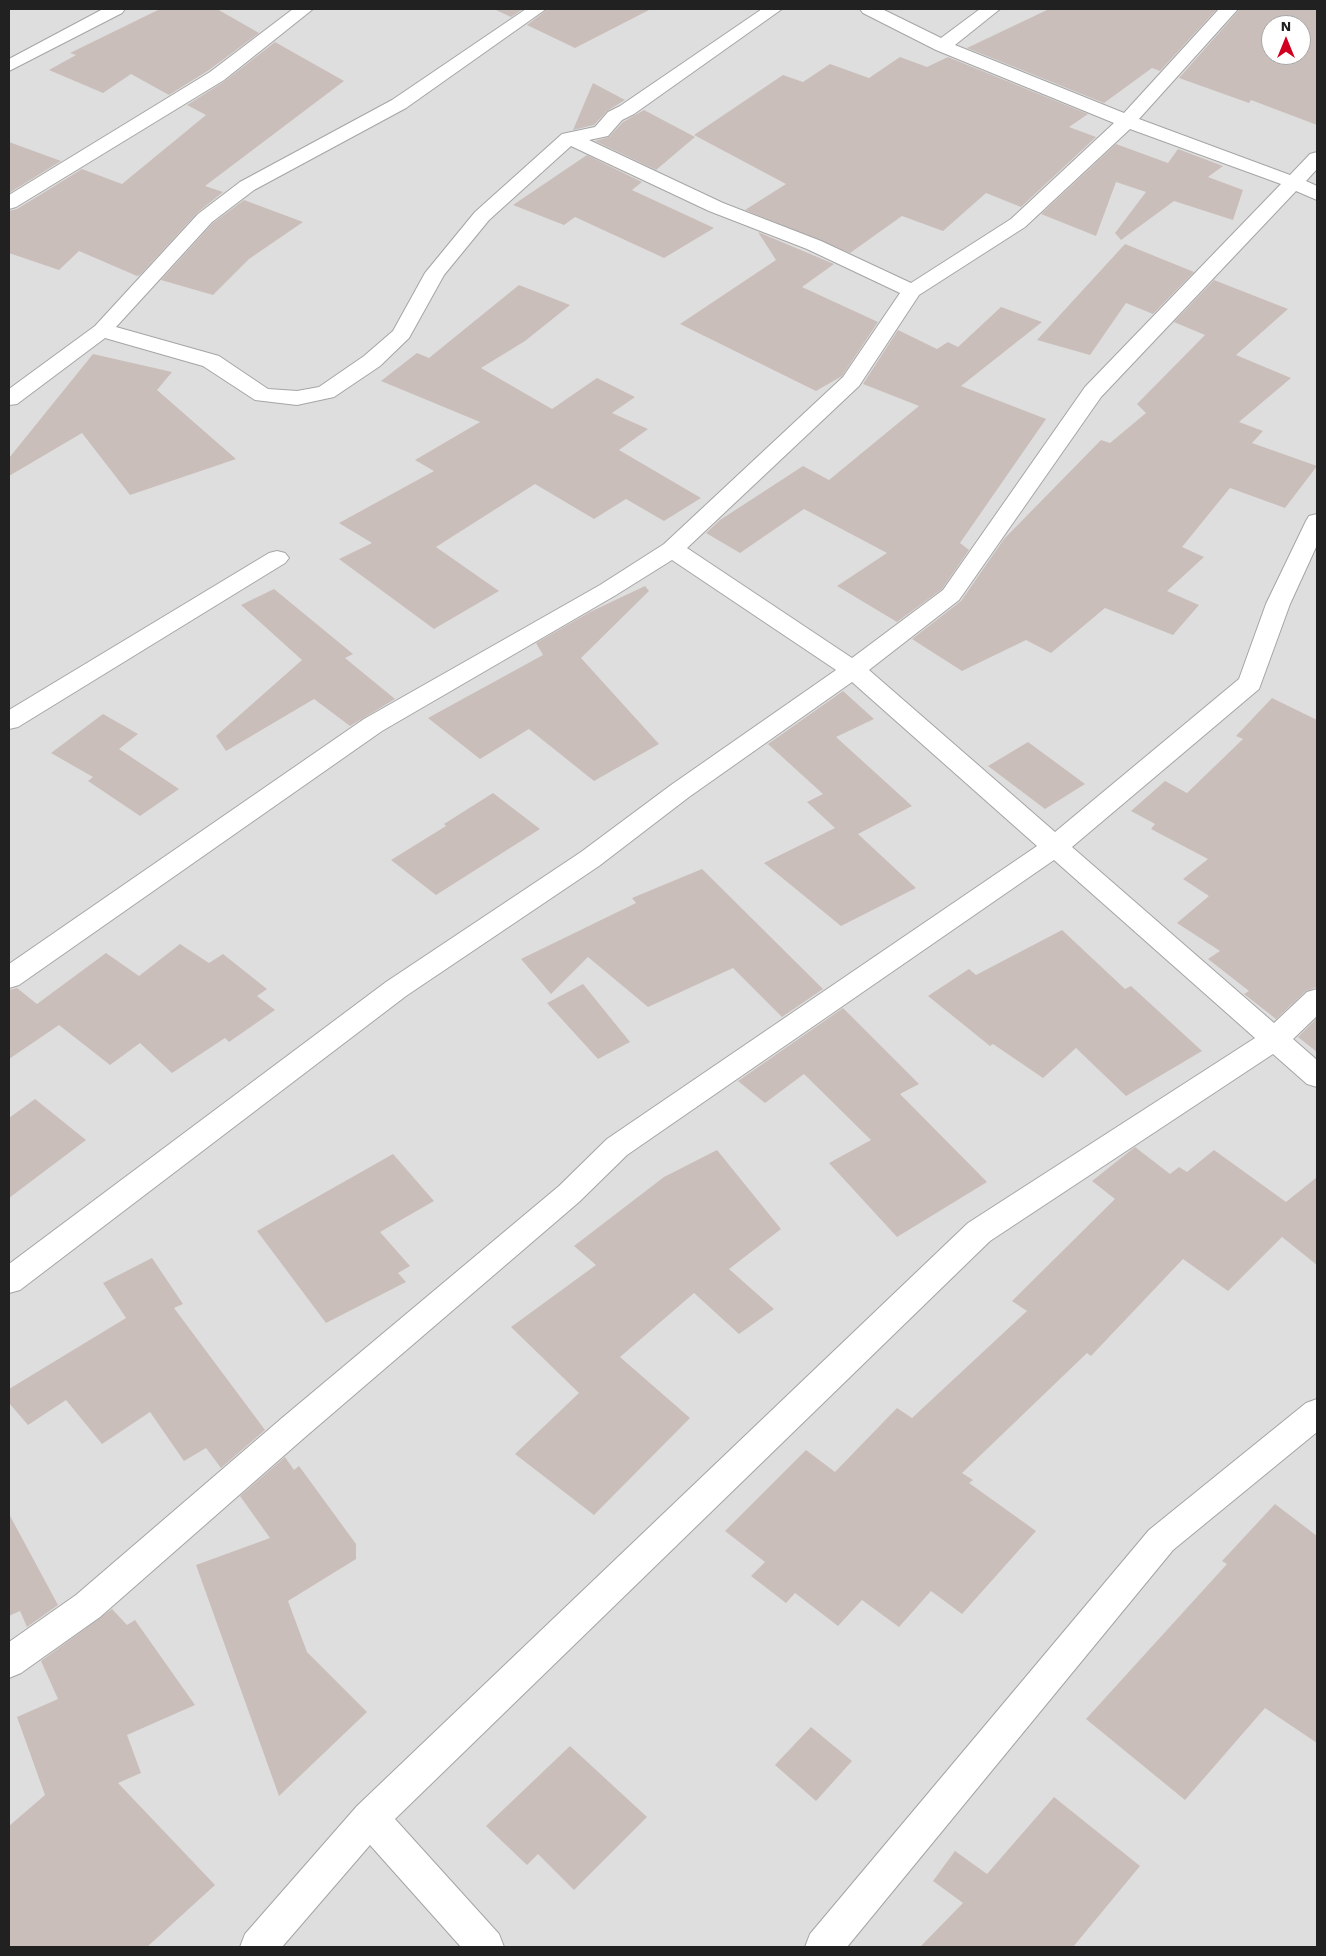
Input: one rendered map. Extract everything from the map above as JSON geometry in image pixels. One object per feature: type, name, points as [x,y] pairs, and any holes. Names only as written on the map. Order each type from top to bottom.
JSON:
[{"type":"street","points":[[9,66],[116,9]]},
{"type":"street","points":[[9,203],[217,76],[304,9]]},
{"type":"street","points":[[9,399],[102,330],[206,218],[247,186],[399,104],[537,9]]},
{"type":"street","points":[[102,330],[210,361],[263,395],[297,398],[326,392],[372,361],[402,334],[435,273],[482,216],[569,138],[600,132],[615,116],[628,110],[773,9]]},
{"type":"street","points":[[869,9],[942,46],[1127,121],[1294,183],[1317,194]]},
{"type":"street","points":[[942,46],[991,9]]},
{"type":"street","points":[[9,978],[373,725],[608,590],[672,549],[851,381],[912,291],[1018,223],[1127,121],[1229,9]]},
{"type":"street","points":[[569,138],[716,207],[814,245],[912,291]]},
{"type":"street","points":[[9,1281],[396,989],[590,860],[680,791],[853,670],[951,595],[1093,392],[1317,158]]},
{"type":"street","points":[[9,1662],[88,1606],[292,1428],[568,1194],[617,1147],[1056,846],[1250,683],[1278,604],[1317,521]]},
{"type":"street","points":[[672,549],[853,670],[1317,1076]]},
{"type":"street","points":[[9,721],[278,558]]},
{"type":"street","points":[[258,1947],[370,1818],[979,1232],[1275,1039],[1317,999]]},
{"type":"street","points":[[823,1947],[1161,1540],[1317,1414]]},
{"type":"street","points":[[370,1818],[486,1947]]},
{"type":"shaded area","points":[[9,9],[1317,9],[1317,1947],[9,1947]]},
{"type":"building","points":[[160,9],[217,9],[259,33],[209,70],[169,95],[131,74],[103,93],[49,70],[76,55],[70,53]]},
{"type":"building","points":[[494,9],[523,9],[511,17]]},
{"type":"building","points":[[548,9],[651,9],[575,48],[527,25]]},
{"type":"building","points":[[1049,9],[1217,9],[1160,71],[1152,68],[1104,103],[967,48]]},
{"type":"building","points":[[1240,9],[1317,9],[1317,125],[1251,100],[1249,103],[1179,78]]},
{"type":"building","points":[[275,42],[344,81],[205,186],[223,192],[197,213],[140,275],[137,276],[79,251],[59,270],[9,253],[9,211],[17,209],[82,169],[122,184],[206,115],[187,105],[225,81]]},
{"type":"building","points":[[900,57],[927,67],[948,57],[1088,114],[1069,127],[1096,137],[1021,207],[986,193],[943,231],[902,216],[850,253],[745,210],[786,184],[694,135],[783,75],[803,82],[830,64],[869,78]]},
{"type":"building","points":[[593,83],[625,100],[607,111],[594,125],[573,130]]},
{"type":"building","points":[[644,110],[695,137],[656,170],[595,141],[609,137],[623,122]]},
{"type":"building","points":[[9,142],[61,161],[9,193]]},
{"type":"building","points":[[1116,144],[1168,163],[1178,149],[1223,166],[1208,177],[1243,190],[1233,220],[1174,201],[1121,240],[1115,233],[1146,192],[1116,182],[1096,236],[1041,214]]},
{"type":"building","points":[[587,155],[642,182],[632,190],[714,228],[664,258],[575,217],[564,225],[513,205]]},
{"type":"building","points":[[244,200],[303,222],[249,259],[213,295],[161,280],[213,223]]},
{"type":"building","points":[[758,232],[834,264],[802,287],[878,322],[842,376],[816,391],[680,324],[776,260]]},
{"type":"building","points":[[1125,244],[1194,272],[1153,314],[1126,303],[1090,355],[1037,340]]},
{"type":"building","points":[[1214,280],[1288,309],[1236,355],[1291,378],[1239,422],[1263,431],[1252,443],[1317,466],[1285,508],[1230,488],[1182,547],[1204,557],[1167,591],[1199,605],[1173,635],[1105,608],[1051,653],[1026,640],[962,671],[912,639],[961,601],[1004,539],[1101,440],[1110,443],[1146,413],[1137,404],[1205,335],[1174,322]]},
{"type":"building","points":[[519,285],[570,305],[525,341],[481,368],[552,409],[597,378],[635,397],[612,413],[648,429],[619,450],[701,498],[664,521],[626,499],[594,519],[535,484],[436,547],[499,591],[434,629],[339,559],[372,543],[339,523],[434,471],[415,460],[480,422],[381,381],[417,353],[429,358]]},
{"type":"building","points":[[1001,307],[1042,322],[961,386],[1046,419],[960,543],[969,550],[942,589],[897,622],[837,586],[887,553],[804,509],[740,553],[706,533],[720,520],[803,466],[829,480],[919,406],[863,384],[898,330],[937,349],[948,342],[958,347]]},
{"type":"building","points":[[93,354],[172,372],[157,390],[236,459],[130,495],[82,433],[9,476],[9,458]]},
{"type":"building","points":[[645,586],[649,591],[581,658],[659,744],[594,781],[529,729],[480,759],[428,718],[543,655],[536,643],[590,612]]},
{"type":"building","points":[[274,589],[353,654],[345,658],[395,699],[350,726],[314,699],[226,751],[216,736],[302,660],[241,605]]},
{"type":"building","points":[[843,691],[874,719],[836,737],[912,806],[858,834],[916,888],[841,926],[764,863],[835,828],[807,802],[823,794],[768,744]]},
{"type":"building","points":[[1272,698],[1317,720],[1317,987],[1306,991],[1276,1019],[1244,994],[1249,991],[1208,959],[1220,951],[1177,923],[1209,896],[1183,879],[1208,859],[1151,829],[1155,824],[1131,811],[1165,781],[1187,793],[1243,739],[1236,736]]},
{"type":"building","points":[[103,714],[138,734],[119,749],[179,789],[140,816],[88,781],[93,777],[51,753]]},
{"type":"building","points":[[1028,742],[1085,784],[1045,809],[988,766]]},
{"type":"building","points":[[493,793],[540,829],[436,895],[391,860],[446,826],[444,824]]},
{"type":"building","points":[[702,869],[823,989],[782,1017],[733,968],[648,1007],[588,957],[551,994],[521,959],[636,903],[632,898]]},
{"type":"building","points":[[1062,930],[1125,989],[1131,986],[1202,1051],[1126,1096],[1076,1048],[1043,1078],[993,1044],[990,1046],[928,996],[969,969],[976,975]]},
{"type":"building","points":[[180,944],[209,963],[223,954],[267,989],[257,996],[275,1010],[229,1042],[225,1038],[172,1073],[140,1043],[110,1065],[59,1025],[9,1059],[9,990],[17,988],[37,1004],[106,953],[139,976]]},
{"type":"building","points":[[583,984],[630,1042],[598,1059],[547,1003]]},
{"type":"building","points":[[843,1008],[919,1084],[900,1094],[987,1182],[897,1237],[829,1163],[871,1140],[804,1074],[765,1103],[738,1081]]},
{"type":"building","points":[[1317,1018],[1317,1052],[1298,1037]]},
{"type":"building","points":[[35,1099],[86,1140],[9,1198],[9,1118]]},
{"type":"building","points":[[1135,1147],[1170,1174],[1179,1167],[1187,1172],[1214,1150],[1286,1202],[1317,1177],[1317,1265],[1282,1237],[1228,1291],[1183,1259],[1091,1356],[1087,1353],[962,1473],[973,1480],[969,1483],[1036,1531],[962,1614],[931,1591],[899,1627],[862,1600],[838,1626],[795,1593],[786,1603],[751,1576],[765,1562],[725,1531],[806,1450],[835,1472],[897,1408],[912,1418],[1027,1311],[1012,1301],[1115,1199],[1092,1181]]},
{"type":"building","points":[[717,1150],[781,1229],[729,1269],[774,1309],[739,1334],[694,1293],[620,1357],[690,1418],[594,1515],[515,1454],[579,1393],[511,1327],[596,1265],[574,1246],[664,1177]]},
{"type":"building","points":[[393,1154],[434,1201],[380,1232],[410,1266],[398,1273],[406,1282],[326,1323],[257,1231]]},
{"type":"building","points":[[152,1258],[183,1304],[174,1308],[265,1430],[221,1468],[206,1448],[184,1461],[150,1412],[102,1444],[66,1400],[28,1425],[9,1403],[9,1389],[126,1318],[103,1283]]},
{"type":"building","points":[[285,1457],[294,1470],[299,1466],[356,1544],[356,1559],[288,1601],[307,1652],[367,1712],[279,1796],[196,1565],[270,1538],[240,1496]]},
{"type":"building","points":[[1275,1504],[1317,1536],[1317,1743],[1265,1708],[1185,1800],[1086,1719],[1227,1564],[1222,1561]]},
{"type":"building","points":[[9,1514],[58,1605],[27,1627],[20,1611],[9,1616]]},
{"type":"building","points":[[112,1609],[127,1625],[135,1620],[195,1705],[127,1735],[141,1773],[118,1783],[215,1885],[147,1947],[9,1947],[9,1826],[45,1795],[17,1717],[58,1699],[41,1661]]},
{"type":"building","points":[[811,1727],[852,1761],[816,1801],[775,1765]]},
{"type":"building","points":[[570,1746],[647,1817],[574,1890],[538,1854],[527,1865],[486,1826]]},
{"type":"building","points":[[1054,1797],[1140,1866],[1073,1947],[920,1947],[963,1903],[933,1881],[955,1851],[987,1874]]}]
